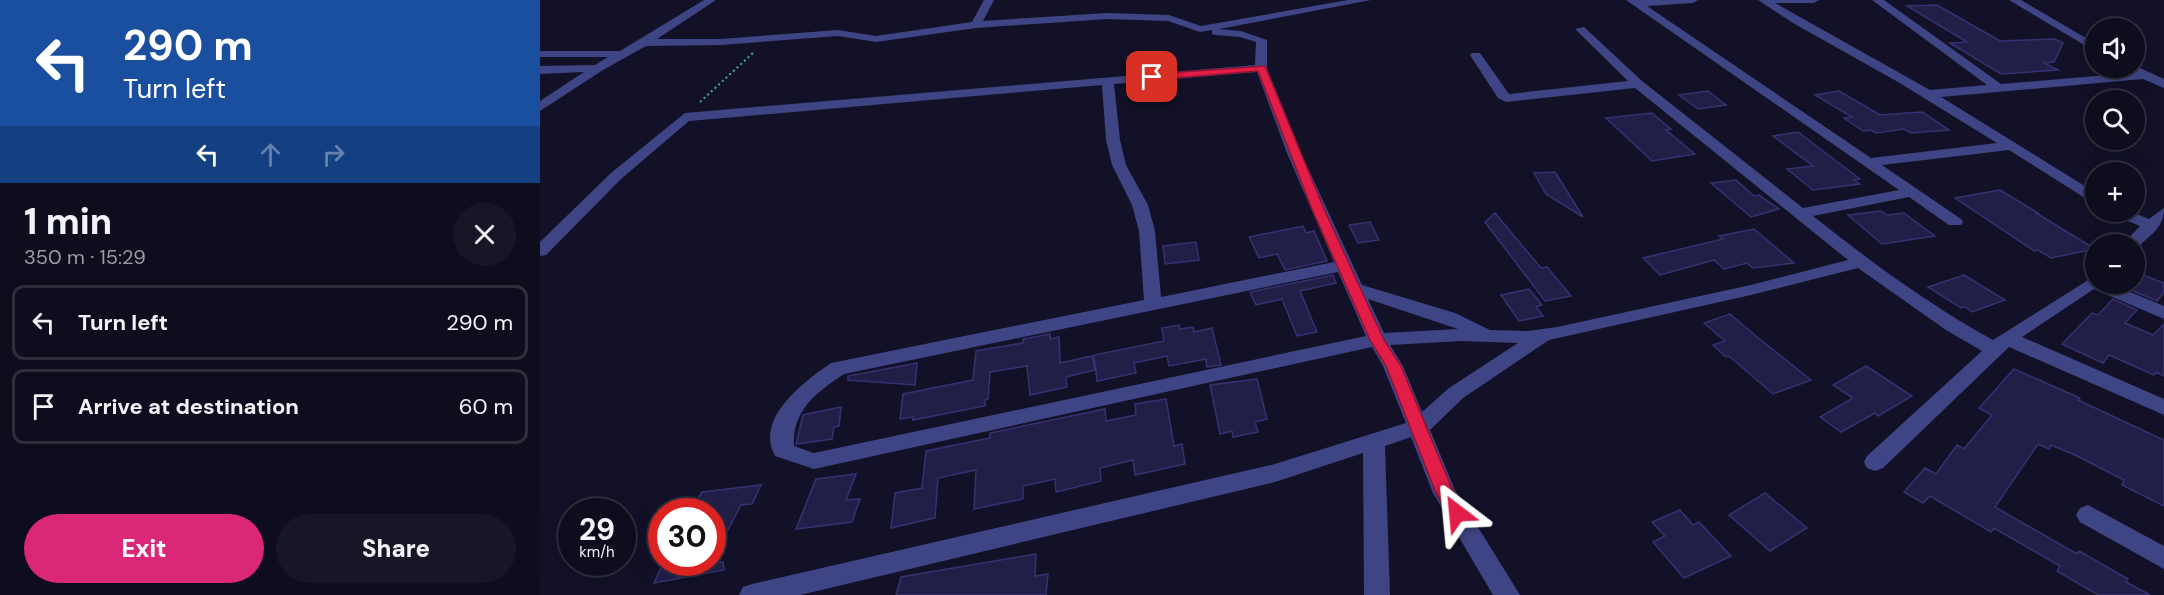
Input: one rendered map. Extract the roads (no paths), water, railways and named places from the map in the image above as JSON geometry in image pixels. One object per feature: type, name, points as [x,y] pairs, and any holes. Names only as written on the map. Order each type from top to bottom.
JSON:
[{"type":"street","points":[[540,107],[711,0]]},
{"type":"street","points":[[976,25],[989,0]]},
{"type":"street","points":[[1200,29],[1366,0]]},
{"type":"street","points":[[1634,2],[1693,0]]},
{"type":"street","points":[[1763,0],[1787,16],[1927,94],[2085,193]]},
{"type":"street","points":[[1773,0],[1814,0]]},
{"type":"street","points":[[1877,0],[1999,88]]},
{"type":"street","points":[[2014,0],[2085,43]]},
{"type":"street","points":[[1634,2],[1955,222]]},
{"type":"street","points":[[644,43],[768,39],[838,33],[876,39],[976,25],[1107,16],[1169,18],[1200,29],[1241,34],[1261,40],[1263,46],[1261,68],[1294,153],[1377,340],[1393,366],[1445,493],[1507,595]]},
{"type":"street","points":[[1580,30],[1638,84],[1803,213],[1861,262],[1953,326],[2164,408]]},
{"type":"street","points":[[540,54],[624,54]]},
{"type":"street","points":[[1476,55],[1506,98],[1638,84]]},
{"type":"street","points":[[540,70],[599,68]]},
{"type":"street","points":[[540,251],[616,176],[685,117],[1261,68]]},
{"type":"street","points":[[2145,75],[2164,84]]},
{"type":"street","points":[[1927,94],[2111,78]]},
{"type":"street","points":[[1108,81],[1113,140],[1119,165],[1140,205],[1147,231],[1153,304]]},
{"type":"street","points":[[1870,162],[2010,146]]},
{"type":"street","points":[[1803,213],[1913,192]]},
{"type":"street","points":[[2145,216],[2161,218]]},
{"type":"street","points":[[2143,234],[2161,218]]},
{"type":"street","points":[[1345,265],[838,368],[807,389],[790,411],[780,432],[783,450],[814,461],[1377,340],[1462,335],[1546,335],[1751,290],[1861,262]]},
{"type":"street","points":[[1875,462],[2000,343],[2045,310],[2085,288]]},
{"type":"street","points":[[1355,289],[1448,317],[1490,336]]},
{"type":"street","points":[[2122,294],[2164,313]]},
{"type":"street","points":[[752,595],[1275,473],[1419,427],[1456,393],[1500,362],[1546,335]]},
{"type":"street","points":[[1374,440],[1377,595]]},
{"type":"street","points":[[2088,515],[2164,558]]}]
